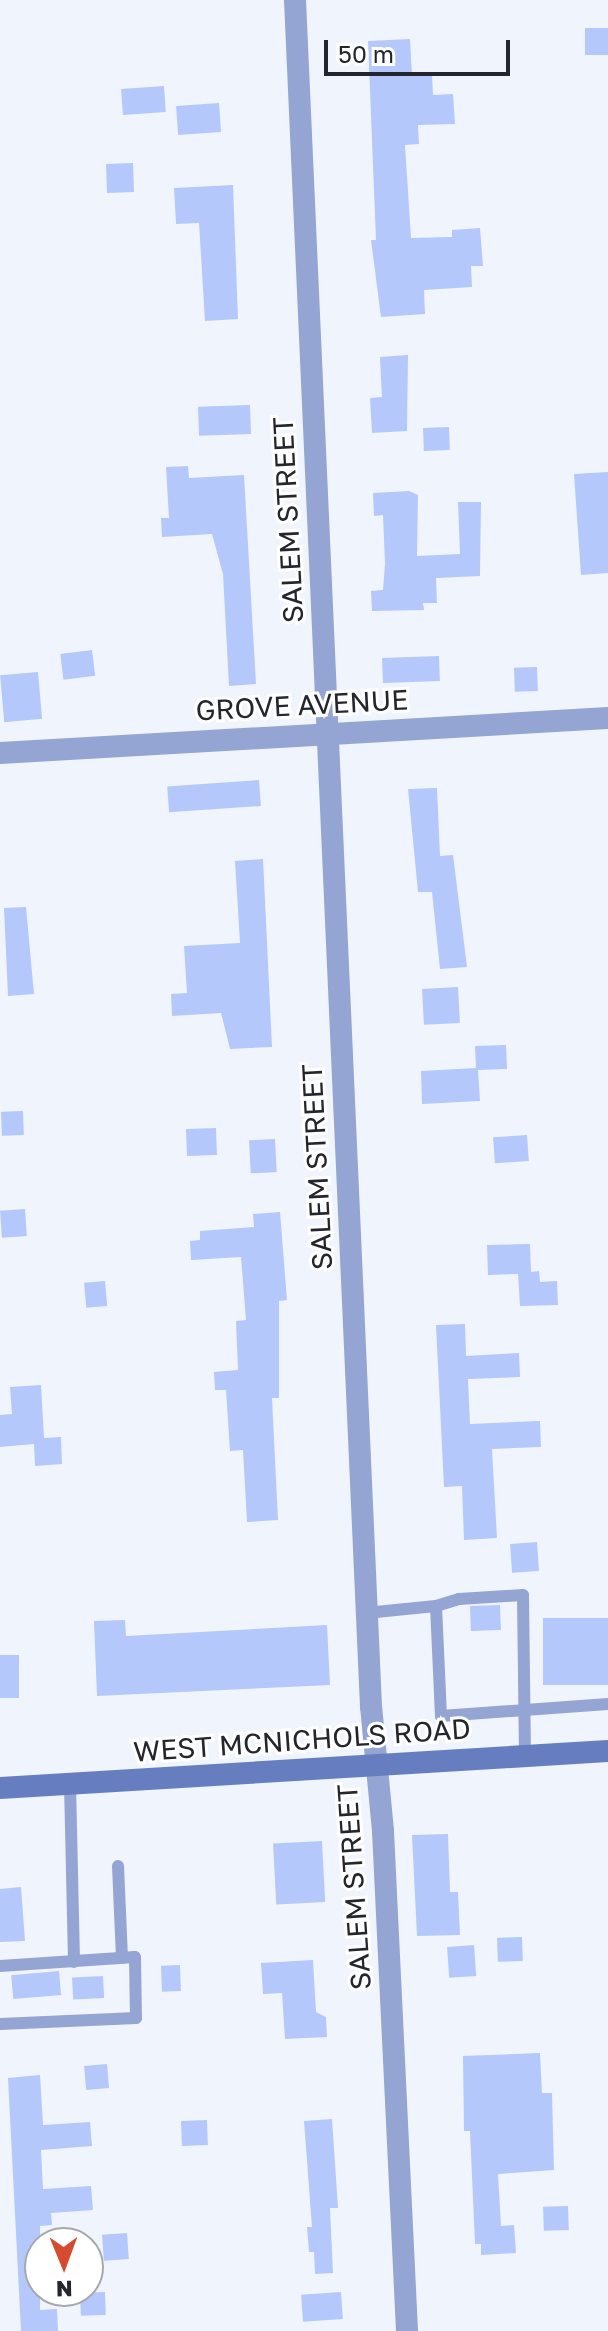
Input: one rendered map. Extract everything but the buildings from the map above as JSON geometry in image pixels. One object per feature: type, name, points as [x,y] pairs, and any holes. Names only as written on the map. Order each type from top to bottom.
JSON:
[{"type":"main road","name":"WEST MCNICHOLS ROAD","points":[[0,1788],[376,1768],[608,1751]]},
{"type":"street","name":"SALEM STREET","points":[[295,0],[366,1613],[407,2331]]},
{"type":"street","name":"GROVE AVENUE","points":[[0,753],[608,718]]},
{"type":"lane","points":[[366,1613],[436,1606],[459,1599],[523,1595],[525,1755]]},
{"type":"lane","points":[[436,1606],[441,1716],[608,1704]]},
{"type":"lane","points":[[70,1784],[74,1962]]},
{"type":"lane","points":[[118,1866],[122,1958]]},
{"type":"lane","points":[[0,1966],[135,1957],[136,2018],[0,2024]]}]
